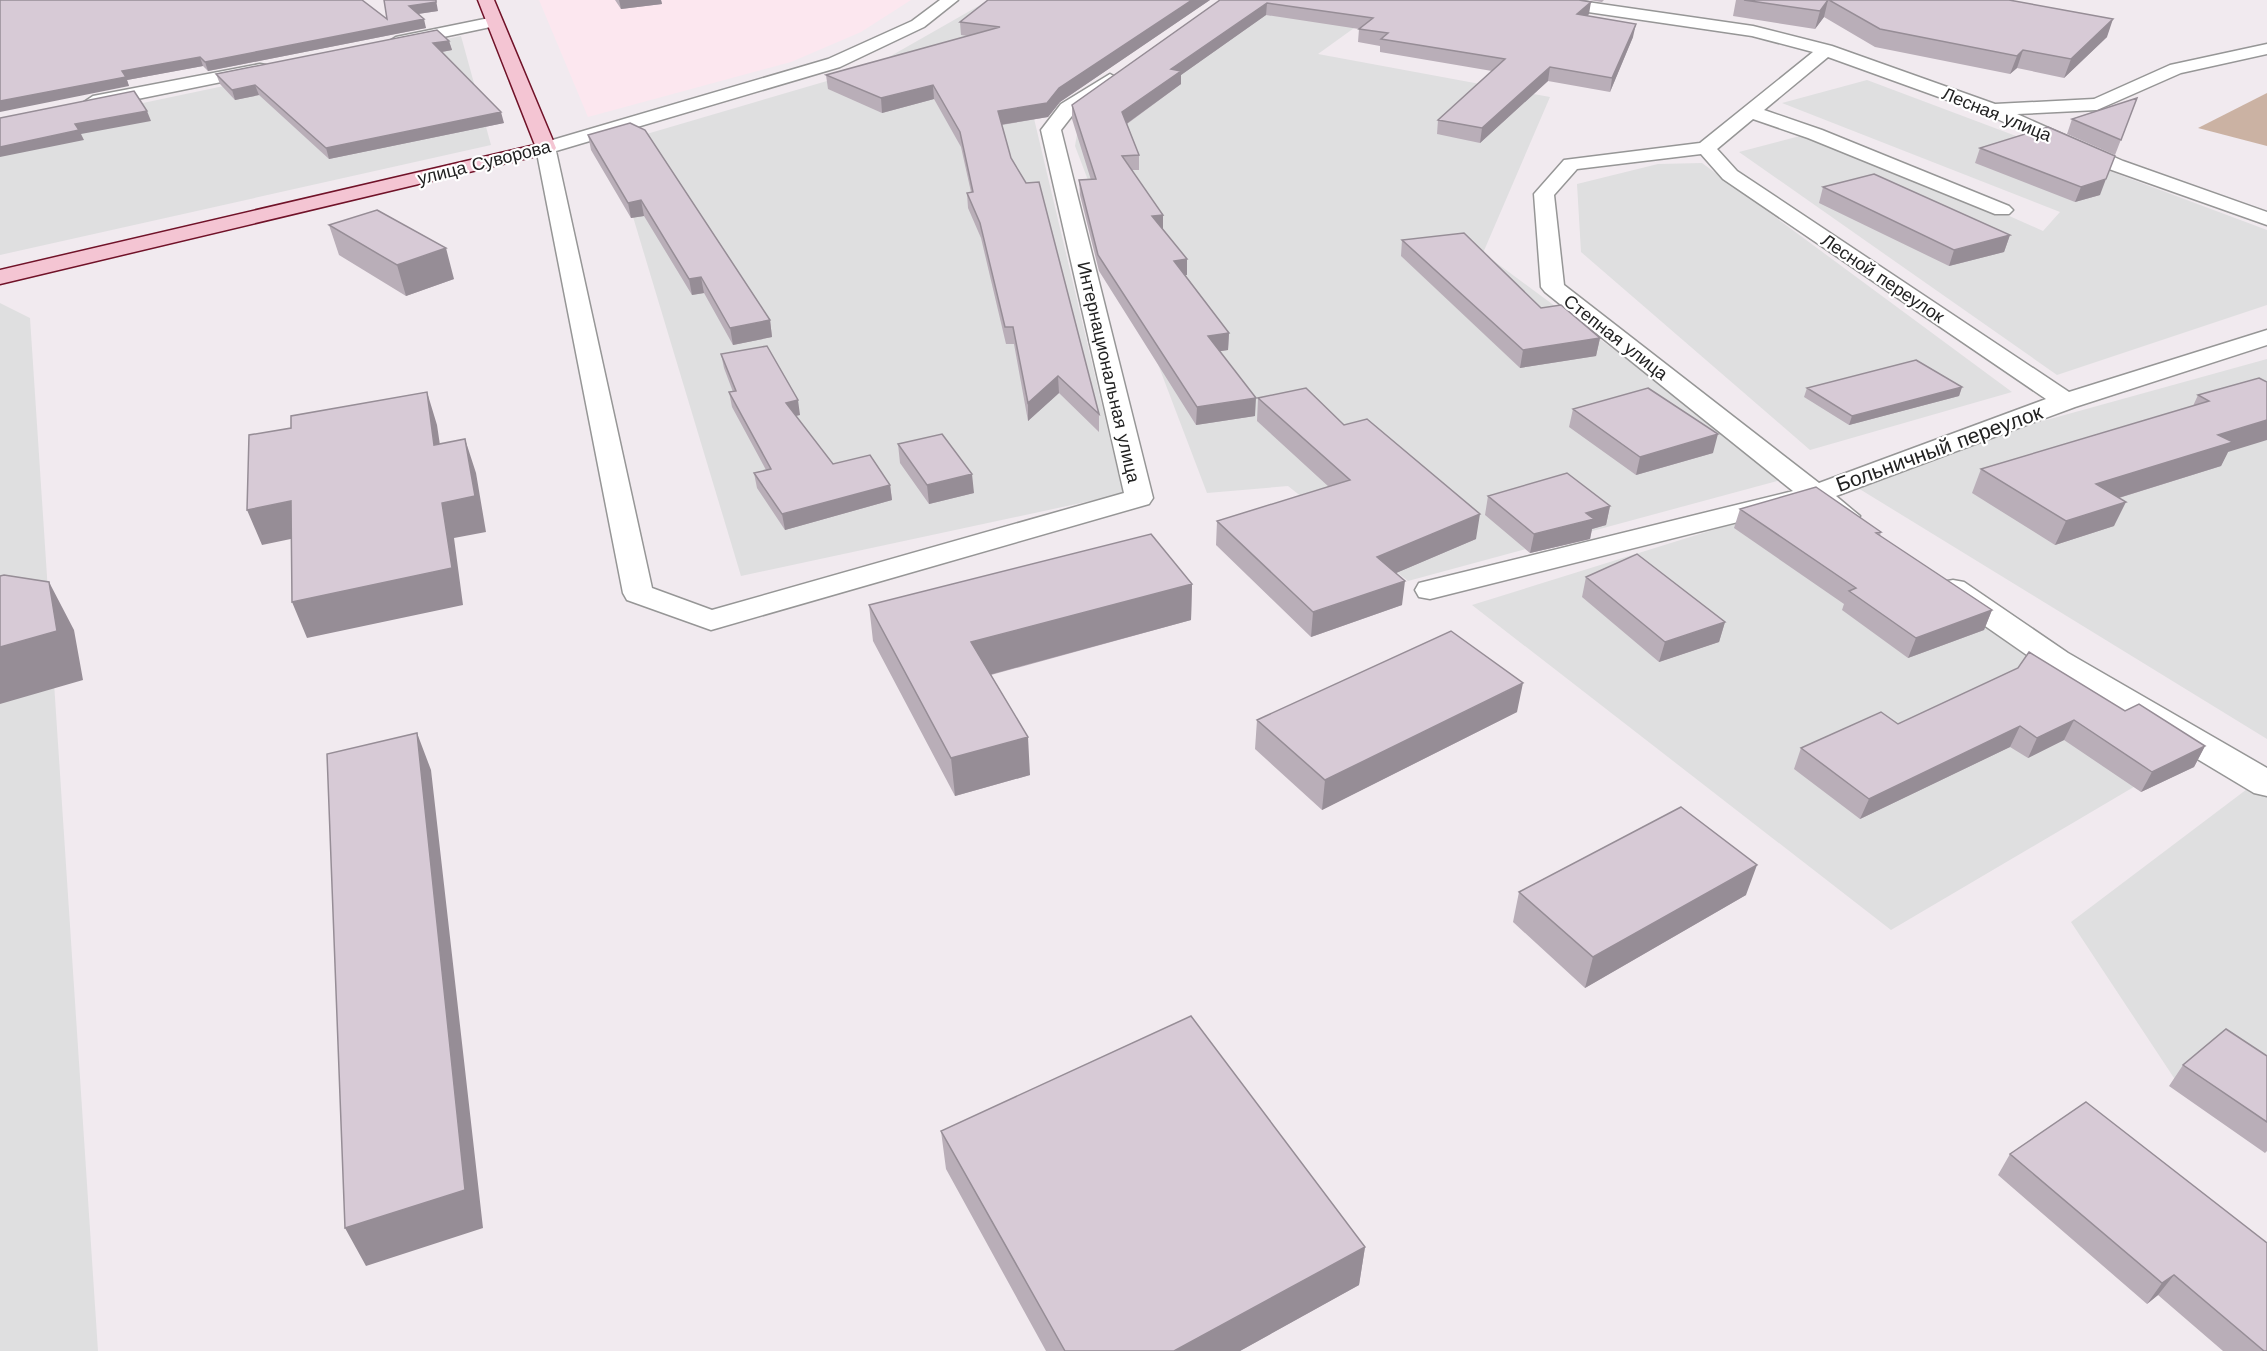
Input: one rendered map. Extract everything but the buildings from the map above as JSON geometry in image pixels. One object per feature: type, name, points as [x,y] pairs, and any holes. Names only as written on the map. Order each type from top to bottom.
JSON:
[{"type":"street","points":[[486,0],[546,148]]},
{"type":"street","name":"улица Суворова","points":[[0,277],[546,148],[834,63],[918,24],[950,0]]},
{"type":"street","name":"Лесная улица","points":[[1540,0],[1754,31],[1826,50],[1993,110],[2116,165],[2267,219]]},
{"type":"street","points":[[376,46],[494,22]]},
{"type":"street","points":[[1993,110],[2097,104],[2176,69],[2267,49]]},
{"type":"street","points":[[1706,148],[1748,111],[1826,50]]},
{"type":"street","points":[[70,106],[282,64]]},
{"type":"street","name":"Интернациональная улица","points":[[546,148],[638,593],[711,620],[1139,498],[1051,130],[1068,108],[1132,64]]},
{"type":"street","points":[[1748,111],[1815,134],[2002,210]]},
{"type":"street","name":"Лесной переулок","points":[[1706,148],[1730,175],[2066,401]]},
{"type":"street","name":"Степная улица","points":[[1706,148],[1571,165],[1545,194],[1552,287],[1815,494]]},
{"type":"street","name":"Больничный переулок","points":[[1815,494],[2066,401],[2267,337]]},
{"type":"street","points":[[1430,590],[1815,494]]},
{"type":"street","name":"Больничный переулок","points":[[1815,494],[1873,534]]},
{"type":"street","points":[[1931,574],[2056,660],[2267,784]]},
{"type":"shaded area","points":[[539,0],[911,0],[861,32],[791,62],[588,117]]},
{"type":"shaded area","points":[[989,0],[1032,110],[1123,494],[741,576],[612,147],[633,138],[868,69]]},
{"type":"shaded area","points":[[1249,0],[1393,0],[1318,54],[1550,97],[1483,253],[1788,478],[1408,581],[1288,486],[1207,493],[1075,146],[1080,117]]},
{"type":"shaded area","points":[[461,36],[491,145],[0,255],[0,133]]},
{"type":"shaded area","points":[[1867,80],[2267,230],[2267,305],[2057,375],[1739,152],[1819,131],[2043,231],[2060,212],[1782,103]]},
{"type":"shaded area","points":[[2267,93],[2267,146],[2198,128]]},
{"type":"shaded area","points":[[1702,163],[2012,392],[1810,450],[1581,252],[1577,184],[1658,164]]},
{"type":"shaded area","points":[[0,303],[30,318],[98,1351],[0,1351]]},
{"type":"shaded area","points":[[2267,359],[2267,739],[1840,477]]},
{"type":"shaded area","points":[[1809,500],[2188,755],[1891,930],[1472,605]]},
{"type":"shaded area","points":[[2263,777],[2267,779],[2267,1137],[2176,1081],[2071,922]]}]
